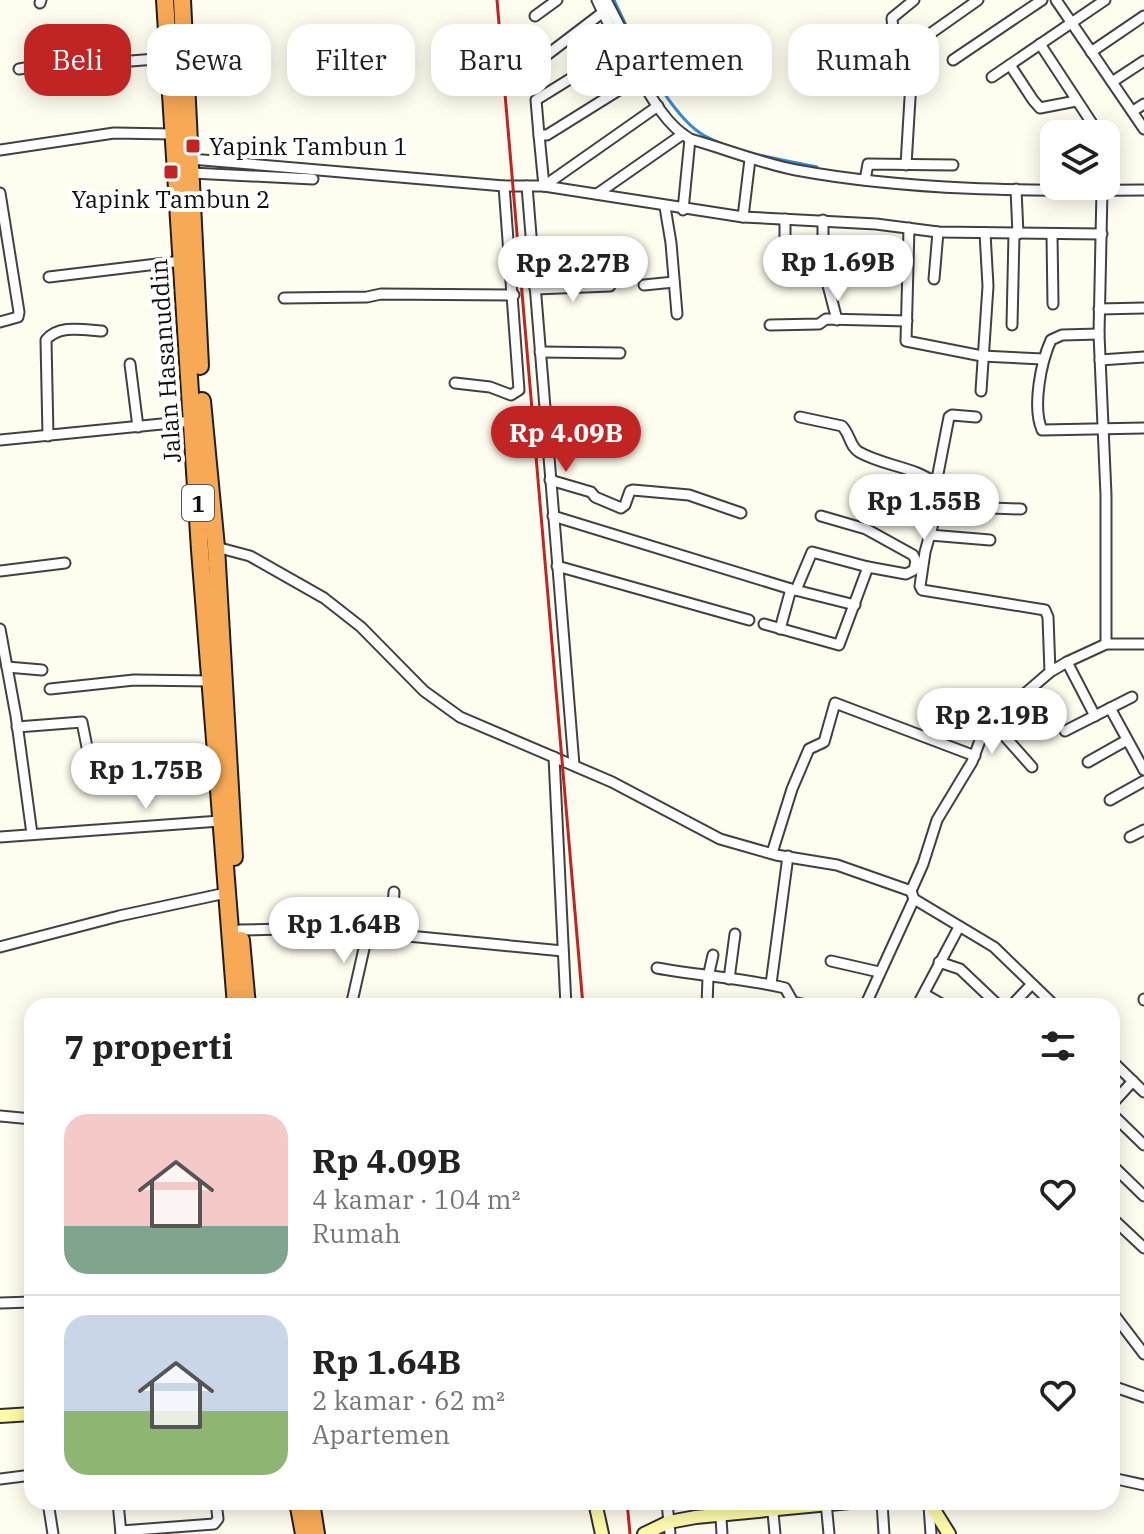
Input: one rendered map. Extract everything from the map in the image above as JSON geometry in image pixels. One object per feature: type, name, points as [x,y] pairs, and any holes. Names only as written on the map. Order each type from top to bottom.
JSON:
[{"type":"highway","name":"Jalan Hasanuddin","points":[[165,0],[167,24]]},
{"type":"highway","name":"Jalan Hasanuddin","points":[[182,0],[202,402],[216,547],[246,998]]},
{"type":"highway","name":"Jalan Hasanuddin","points":[[170,96],[220,821],[235,998]]},
{"type":"highway","points":[[300,1510],[304,1534]]},
{"type":"highway","points":[[312,1510],[316,1534]]},
{"type":"street","points":[[535,16],[557,0]]},
{"type":"street","points":[[597,0],[608,24]]},
{"type":"street","points":[[606,0],[618,24]]},
{"type":"street","points":[[914,0],[892,18],[893,31],[904,45],[917,43],[978,0]]},
{"type":"street","points":[[953,60],[1042,0]]},
{"type":"street","points":[[1056,0],[1144,129]]},
{"type":"street","points":[[992,77],[1105,0]]},
{"type":"street","points":[[551,52],[602,13]]},
{"type":"street","points":[[1091,52],[1144,16]]},
{"type":"street","points":[[1040,44],[1089,120]]},
{"type":"street","points":[[19,69],[66,61],[105,63],[147,60]]},
{"type":"street","points":[[1112,82],[1144,61]]},
{"type":"street","points":[[1010,65],[1040,108],[1076,101]]},
{"type":"street","points":[[544,186],[536,100],[567,83]]},
{"type":"street","points":[[539,135],[547,135],[610,96]]},
{"type":"street","points":[[652,96],[686,137],[750,159],[795,170],[865,180],[1040,189]]},
{"type":"street","points":[[906,165],[910,96]]},
{"type":"street","points":[[1133,111],[1144,104]]},
{"type":"street","points":[[544,186],[658,106]]},
{"type":"street","points":[[0,150],[114,133],[172,134]]},
{"type":"street","points":[[597,194],[686,137]]},
{"type":"street","points":[[683,210],[686,137]]},
{"type":"street","points":[[743,217],[750,159]]},
{"type":"street","points":[[865,180],[868,164],[953,165]]},
{"type":"street","points":[[191,166],[313,179]]},
{"type":"street","points":[[191,166],[544,186],[683,210],[938,232],[1102,234]]},
{"type":"street","points":[[455,383],[490,387],[511,395],[519,390],[504,186]]},
{"type":"street","points":[[527,186],[574,765]]},
{"type":"street","points":[[1012,325],[1016,189]]},
{"type":"street","points":[[1120,190],[1144,190]]},
{"type":"street","points":[[0,193],[19,312],[18,317],[0,322]]},
{"type":"street","points":[[1102,200],[1099,334],[1104,429],[1106,644]]},
{"type":"street","points":[[665,207],[677,314]]},
{"type":"street","points":[[785,219],[785,255],[790,273],[825,270]]},
{"type":"street","points":[[823,220],[825,270],[837,320]]},
{"type":"street","points":[[909,228],[906,342],[982,356],[1043,359]]},
{"type":"street","points":[[934,279],[938,232]]},
{"type":"street","points":[[981,391],[988,286],[985,233]]},
{"type":"street","points":[[1052,235],[1053,304]]},
{"type":"street","points":[[532,260],[552,263],[562,255],[596,258]]},
{"type":"street","points":[[49,277],[182,261]]},
{"type":"street","points":[[644,285],[674,282]]},
{"type":"street","points":[[535,289],[610,286]]},
{"type":"street","points":[[284,298],[367,297],[381,294],[514,295]]},
{"type":"street","points":[[1099,309],[1144,308]]},
{"type":"street","points":[[770,325],[819,324],[825,319],[907,321]]},
{"type":"street","points":[[48,436],[46,340],[52,332],[59,330],[102,331]]},
{"type":"street","points":[[1099,334],[1055,337],[1043,359],[1037,418],[1042,430],[1144,428]]},
{"type":"street","points":[[540,352],[620,353]]},
{"type":"street","points":[[1100,360],[1144,357]]},
{"type":"street","points":[[130,364],[138,427]]},
{"type":"street","points":[[800,417],[842,426],[858,452],[883,464],[925,474],[936,484]]},
{"type":"street","points":[[976,417],[949,417],[936,484],[938,506],[925,552],[920,586],[922,590],[1045,610],[1048,617],[1050,672]]},
{"type":"street","points":[[0,440],[192,421]]},
{"type":"street","points":[[550,480],[591,492],[595,497],[621,508],[633,490],[689,495],[741,513]]},
{"type":"street","points":[[938,506],[1021,509]]},
{"type":"street","points":[[553,516],[794,590],[855,605]]},
{"type":"street","points":[[780,629],[812,552],[906,574],[914,570],[916,561],[913,555],[866,529],[821,516]]},
{"type":"street","points":[[930,535],[990,540]]},
{"type":"street","points":[[216,547],[250,556],[324,598],[361,627],[408,677],[438,703],[498,735],[612,782],[692,827],[743,847],[837,865],[913,895],[994,947],[1047,998]]},
{"type":"street","points":[[0,571],[65,563]]},
{"type":"street","points":[[557,566],[749,620]]},
{"type":"street","points":[[764,624],[837,646],[841,643],[868,567]]},
{"type":"street","points":[[0,629],[32,834]]},
{"type":"street","points":[[870,998],[913,895],[937,820],[992,722],[1050,672],[1067,662],[1106,644],[1144,644]]},
{"type":"street","points":[[1067,662],[1095,716]]},
{"type":"street","points":[[7,667],[42,670]]},
{"type":"street","points":[[50,689],[134,680],[211,681]]},
{"type":"street","points":[[1065,731],[1132,697]]},
{"type":"street","points":[[1017,701],[1037,728]]},
{"type":"street","points":[[772,853],[792,789],[809,749],[824,742],[835,703],[975,756]]},
{"type":"street","points":[[1110,708],[1144,770]]},
{"type":"street","points":[[17,727],[82,722],[88,752],[92,757],[142,753],[217,754]]},
{"type":"street","points":[[992,722],[1032,767]]},
{"type":"street","points":[[1088,762],[1127,740]]},
{"type":"street","points":[[554,757],[566,998]]},
{"type":"street","points":[[1110,800],[1144,781]]},
{"type":"street","points":[[0,837],[220,821]]},
{"type":"street","points":[[1130,837],[1144,830]]},
{"type":"street","points":[[771,984],[788,856]]},
{"type":"street","points":[[391,933],[394,892]]},
{"type":"street","points":[[0,947],[119,916],[226,893]]},
{"type":"street","points":[[922,998],[959,927]]},
{"type":"street","points":[[240,930],[326,928],[563,951]]},
{"type":"street","points":[[353,998],[368,931]]},
{"type":"street","points":[[729,979],[735,934]]},
{"type":"street","points":[[707,998],[713,955]]},
{"type":"street","points":[[831,961],[879,972]]},
{"type":"street","points":[[939,962],[960,969],[991,998]]},
{"type":"street","points":[[657,968],[771,984],[785,988],[791,998]]},
{"type":"street","points":[[1019,998],[1032,984]]},
{"type":"street","points":[[924,994],[931,998]]},
{"type":"street","points":[[1120,1069],[1144,1092]]},
{"type":"street","points":[[1120,1095],[1133,1081]]},
{"type":"street","points":[[0,1116],[24,1118]]},
{"type":"street","points":[[1120,1122],[1144,1145]]},
{"type":"street","points":[[1120,1173],[1144,1196]]},
{"type":"street","points":[[1120,1225],[1142,1243]]},
{"type":"street","points":[[0,1303],[24,1302]]},
{"type":"street","points":[[1120,1322],[1144,1354]]},
{"type":"street","points":[[1120,1389],[1144,1397]]},
{"type":"street","points":[[0,1416],[24,1414]]},
{"type":"street","points":[[0,1479],[24,1476]]},
{"type":"street","points":[[1120,1480],[1144,1485]]},
{"type":"street","points":[[49,1510],[53,1534]]},
{"type":"street","points":[[119,1510],[121,1533],[214,1524],[218,1519],[217,1510]]},
{"type":"street","points":[[597,1510],[602,1534]]},
{"type":"street","points":[[644,1534],[670,1528],[715,1510]]},
{"type":"street","points":[[720,1510],[722,1534]]},
{"type":"street","points":[[772,1510],[775,1534]]},
{"type":"street","points":[[827,1510],[829,1534]]},
{"type":"street","points":[[882,1510],[884,1534]]},
{"type":"street","points":[[930,1510],[931,1534]]},
{"type":"street","points":[[934,1510],[949,1534]]},
{"type":"waterway","points":[[614,0],[653,75],[678,112],[692,126],[705,136],[732,147],[817,167]]},
{"type":"railway","points":[[497,0],[582,998]]},
{"type":"railway","points":[[628,1510],[630,1534]]},
{"type":"place","name":"Yapink Tambun 1","points":[[193,146]]},
{"type":"place","name":"Yapink Tambun 2","points":[[171,172]]}]
